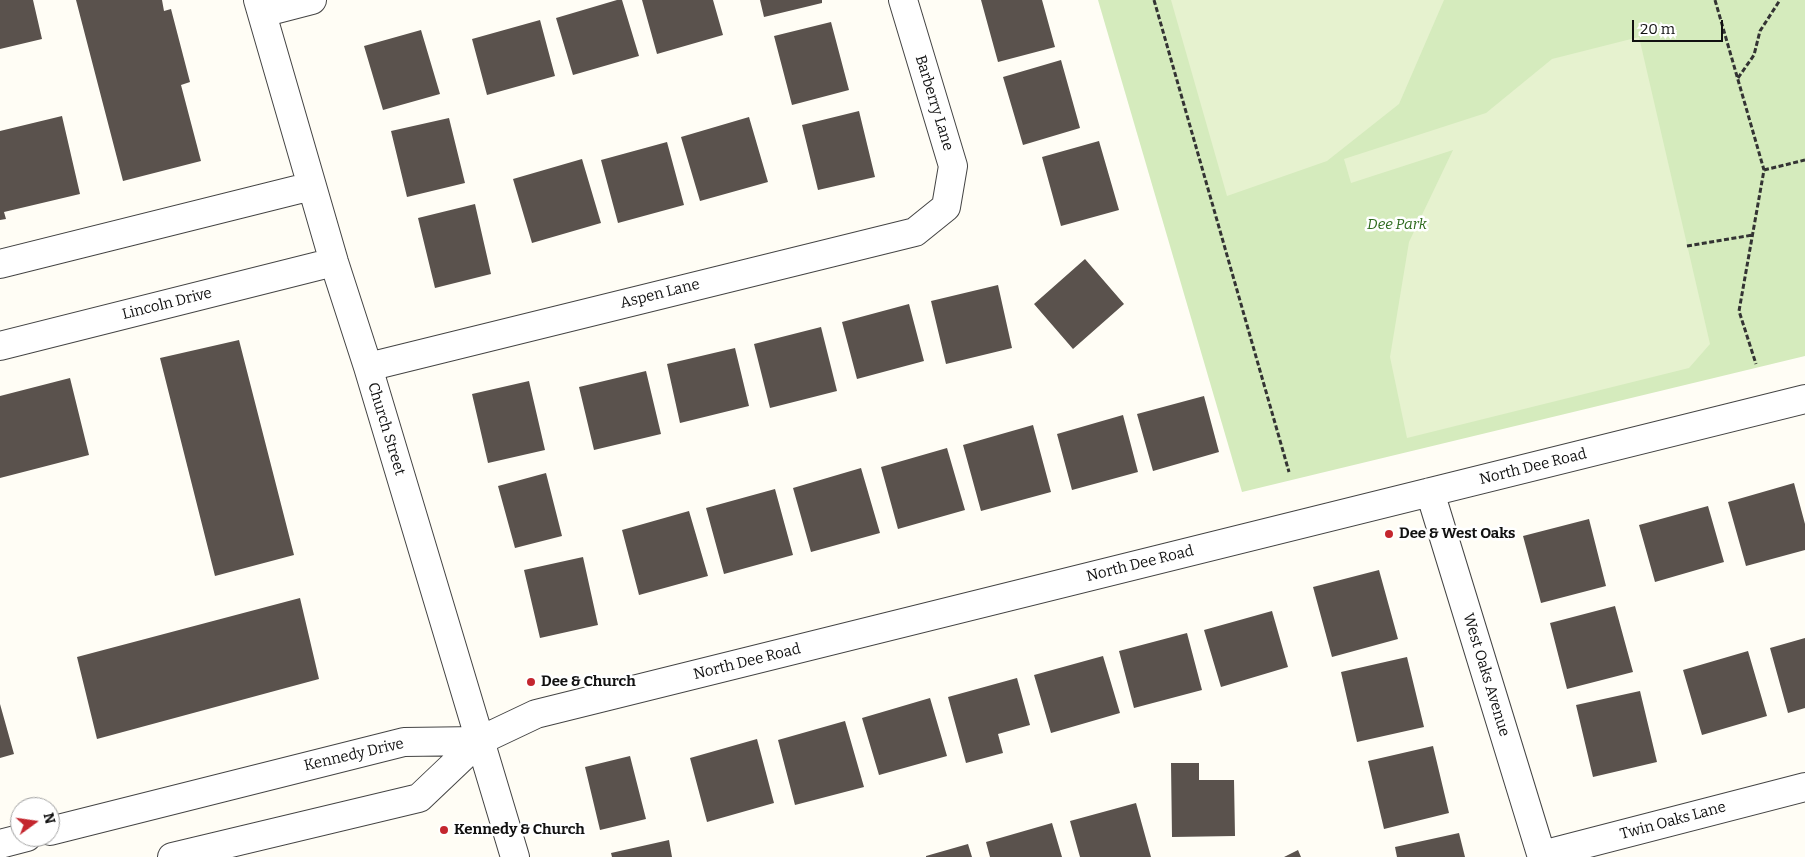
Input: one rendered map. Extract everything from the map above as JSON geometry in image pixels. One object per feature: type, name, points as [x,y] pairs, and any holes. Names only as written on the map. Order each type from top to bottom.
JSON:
[{"type":"street","points":[[260,6],[312,0]]},
{"type":"street","name":"Barberry Lane","points":[[903,0],[953,166],[946,207]]},
{"type":"street","name":"Church Street","points":[[260,6],[334,262],[368,367],[515,857]]},
{"type":"street","points":[[0,264],[312,186]]},
{"type":"street","name":"Aspen Lane","points":[[368,367],[915,232],[946,207]]},
{"type":"street","name":"Lincoln Drive","points":[[0,346],[334,262]]},
{"type":"street","name":"North Dee Road","points":[[479,741],[536,714],[1805,399]]},
{"type":"street","name":"West Oaks Avenue","points":[[1430,492],[1542,856]]},
{"type":"street","points":[[172,857],[419,798],[479,741]]},
{"type":"street","name":"Kennedy Drive","points":[[60,828],[404,742],[479,741]]},
{"type":"street","name":"Twin Oaks Lane","points":[[1542,856],[1805,787]]},
{"type":"path","points":[[1154,0],[1289,472]]},
{"type":"path","points":[[1715,0],[1764,170],[1739,311],[1756,364]]},
{"type":"path","points":[[1738,78],[1754,54],[1760,31],[1780,0]]},
{"type":"path","points":[[1764,170],[1805,160]]},
{"type":"path","points":[[1687,246],[1753,235]]},
{"type":"green space","name":"Dee Park","points":[[1098,0],[1805,0],[1805,356],[1242,492]]},
{"type":"green space","points":[[1171,0],[1444,0],[1399,104],[1327,161],[1227,196]]},
{"type":"green space","points":[[1639,37],[1710,344],[1689,368],[1407,438],[1390,357],[1409,242],[1453,150],[1351,183],[1344,159],[1486,113],[1552,59]]},
{"type":"building","points":[[0,0],[33,0],[42,39],[0,49]]},
{"type":"building","points":[[76,0],[162,0],[164,11],[171,9],[190,82],[181,85],[201,161],[123,181]]},
{"type":"building","points":[[622,0],[639,56],[573,75],[556,18]]},
{"type":"building","points":[[642,0],[713,0],[723,35],[657,54]]},
{"type":"building","points":[[760,0],[822,0],[822,3],[764,17]]},
{"type":"building","points":[[981,0],[1042,0],[1055,47],[998,62]]},
{"type":"building","points":[[540,20],[555,76],[487,95],[472,39]]},
{"type":"building","points":[[831,22],[849,90],[792,105],[774,36]]},
{"type":"building","points":[[421,30],[440,94],[383,110],[364,46]]},
{"type":"building","points":[[1061,60],[1080,128],[1023,145],[1003,77]]},
{"type":"building","points":[[859,111],[875,177],[818,190],[802,125]]},
{"type":"building","points":[[62,116],[80,194],[4,212],[6,219],[0,220],[0,131]]},
{"type":"building","points":[[749,117],[768,182],[700,201],[681,137]]},
{"type":"building","points":[[449,118],[465,183],[407,197],[391,131]]},
{"type":"building","points":[[1099,141],[1119,210],[1061,226],[1042,157]]},
{"type":"building","points":[[667,142],[684,205],[618,223],[601,160]]},
{"type":"building","points":[[582,159],[601,223],[532,243],[513,179]]},
{"type":"building","points":[[475,204],[491,274],[435,288],[418,218]]},
{"type":"building","points":[[1085,259],[1124,304],[1073,349],[1034,304]]},
{"type":"building","points":[[998,285],[1012,348],[946,364],[931,301]]},
{"type":"building","points":[[909,304],[924,361],[857,379],[842,322]]},
{"type":"building","points":[[821,327],[837,391],[770,408],[754,344]]},
{"type":"building","points":[[239,340],[294,555],[215,576],[160,358]]},
{"type":"building","points":[[735,348],[749,406],[680,423],[667,364]]},
{"type":"building","points":[[646,371],[661,434],[594,450],[579,387]]},
{"type":"building","points":[[70,378],[89,455],[0,478],[0,396]]},
{"type":"building","points":[[529,381],[545,450],[488,463],[472,394]]},
{"type":"building","points":[[1204,396],[1219,452],[1153,471],[1137,414]]},
{"type":"building","points":[[1123,415],[1138,472],[1072,490],[1057,434]]},
{"type":"building","points":[[1033,425],[1051,492],[981,511],[963,445]]},
{"type":"building","points":[[947,448],[965,510],[898,529],[881,467]]},
{"type":"building","points":[[861,468],[880,533],[811,552],[793,488]]},
{"type":"building","points":[[546,473],[562,536],[515,548],[498,486]]},
{"type":"building","points":[[1794,483],[1805,524],[1805,550],[1746,566],[1728,502]]},
{"type":"building","points":[[775,489],[793,555],[724,574],[706,508]]},
{"type":"building","points":[[1708,506],[1724,562],[1655,582],[1639,525]]},
{"type":"building","points":[[689,511],[708,576],[639,595],[622,530]]},
{"type":"building","points":[[1589,519],[1606,586],[1541,603],[1523,536]]},
{"type":"building","points":[[583,557],[598,625],[540,638],[524,570]]},
{"type":"building","points":[[1379,570],[1398,639],[1332,657],[1313,587]]},
{"type":"building","points":[[300,598],[319,679],[97,739],[77,657]]},
{"type":"building","points":[[1615,606],[1633,672],[1567,689],[1550,623]]},
{"type":"building","points":[[1272,611],[1288,667],[1221,687],[1204,630]]},
{"type":"building","points":[[1187,633],[1202,690],[1134,708],[1119,651]]},
{"type":"building","points":[[1805,638],[1805,708],[1788,713],[1770,648]]},
{"type":"building","points":[[1748,651],[1767,716],[1702,735],[1683,670]]},
{"type":"building","points":[[1103,656],[1120,713],[1051,733],[1034,675]]},
{"type":"building","points":[[1407,657],[1424,727],[1357,742],[1341,672]]},
{"type":"building","points":[[1017,678],[1030,725],[998,734],[1003,753],[966,763],[948,697]]},
{"type":"building","points":[[1640,691],[1657,762],[1593,777],[1576,705]]},
{"type":"building","points":[[930,698],[947,756],[879,775],[862,718]]},
{"type":"building","points":[[0,704],[14,754],[0,758]]},
{"type":"building","points":[[845,721],[864,787],[795,805],[778,740]]},
{"type":"building","points":[[757,739],[774,803],[707,822],[690,758]]},
{"type":"building","points":[[1433,746],[1449,813],[1384,829],[1368,761]]},
{"type":"building","points":[[630,756],[646,819],[600,830],[585,767]]},
{"type":"building","points":[[1171,763],[1199,763],[1199,780],[1234,780],[1235,836],[1172,837]]},
{"type":"building","points":[[1136,803],[1151,857],[1080,857],[1070,821]]},
{"type":"building","points":[[1052,823],[1062,857],[990,857],[986,842]]},
{"type":"building","points":[[1459,833],[1465,857],[1397,857],[1395,847]]},
{"type":"building","points":[[669,840],[672,857],[612,857],[611,853]]},
{"type":"building","points":[[968,844],[972,857],[926,857],[926,856]]},
{"type":"building","points":[[1298,850],[1301,857],[1284,857]]},
{"type":"place","name":"Dee & West Oaks","points":[[1389,534]]},
{"type":"place","name":"Dee & Church","points":[[531,682]]},
{"type":"place","name":"Kennedy & Church","points":[[444,830]]}]
